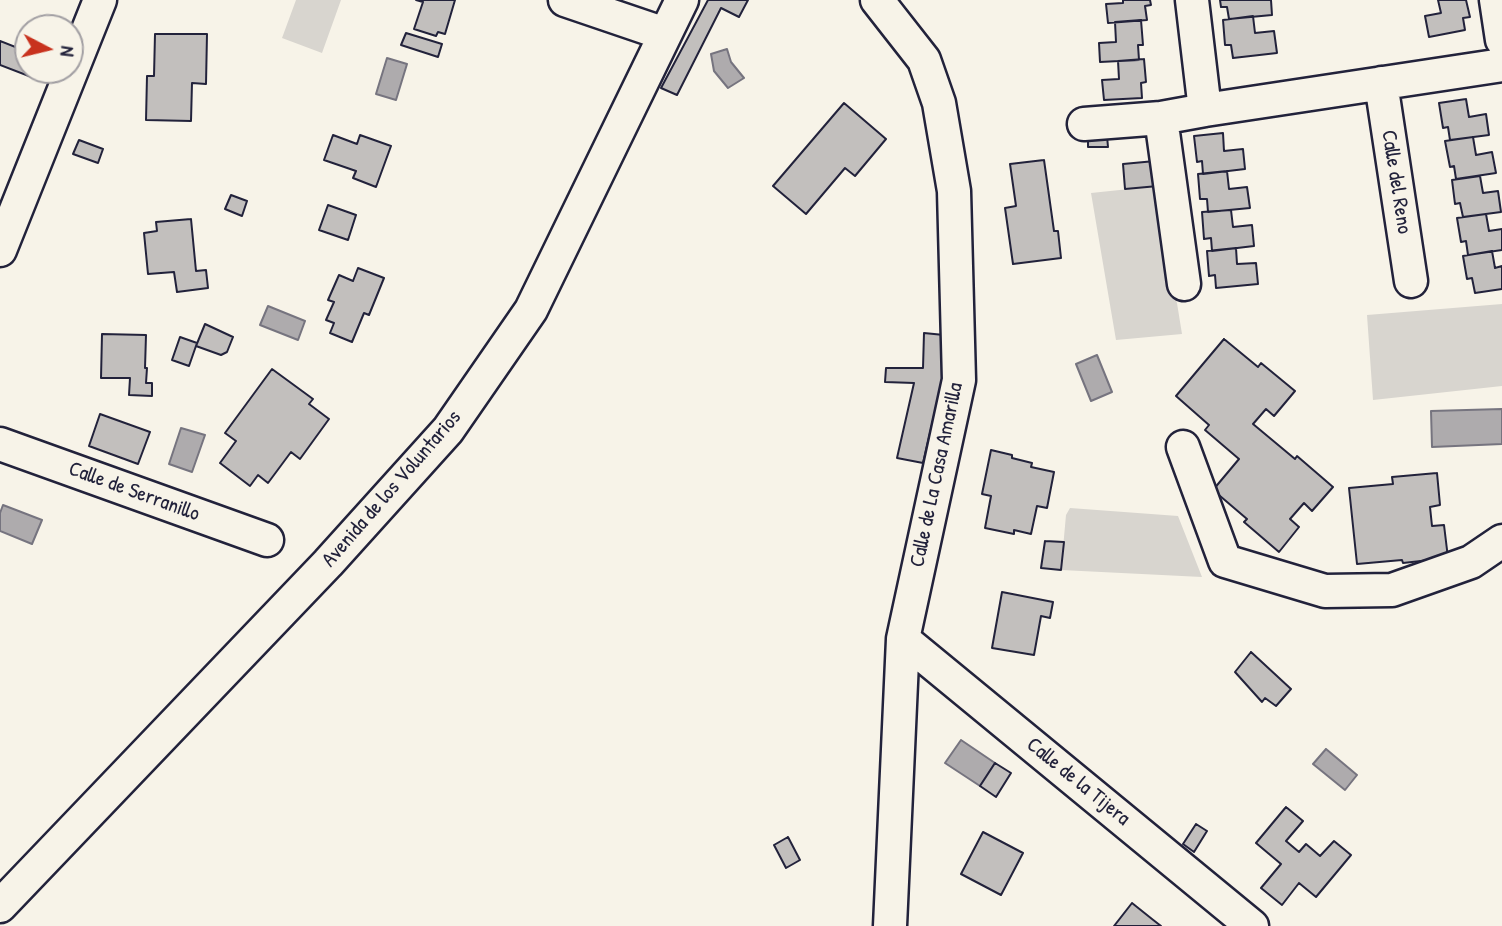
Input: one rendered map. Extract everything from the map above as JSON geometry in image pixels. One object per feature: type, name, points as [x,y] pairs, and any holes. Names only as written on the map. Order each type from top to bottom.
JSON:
[{"type":"street","points":[[0,250],[100,0]]},
{"type":"street","points":[[565,0],[665,34]]},
{"type":"street","name":"Avenida de los Voluntarios","points":[[0,906],[328,563],[448,430],[531,310],[682,0]]},
{"type":"street","name":"Calle de La Casa Amarilla","points":[[877,0],[924,60],[939,103],[954,191],[958,380],[902,639],[890,926]]},
{"type":"street","points":[[1192,0],[1205,110]]},
{"type":"street","points":[[1496,0],[1502,40]]},
{"type":"street","points":[[1084,124],[1161,118],[1502,65]]},
{"type":"street","name":"Calle del Reno","points":[[1381,83],[1411,281]]},
{"type":"street","points":[[1161,118],[1184,284]]},
{"type":"street","name":"Calle de Serranillo","points":[[0,444],[267,540]]},
{"type":"street","points":[[1183,447],[1225,561],[1325,591],[1392,590],[1471,562],[1502,541]]},
{"type":"street","name":"Calle de la Tijera","points":[[902,639],[1252,926]]},
{"type":"shaded area","points":[[296,0],[341,0],[322,53],[282,38]]},
{"type":"shaded area","points":[[727,49],[731,62],[744,78],[728,88],[714,71],[711,54]]},
{"type":"shaded area","points":[[387,58],[407,64],[396,100],[376,94]]},
{"type":"shaded area","points":[[1158,186],[1182,334],[1116,340],[1091,193]]},
{"type":"shaded area","points":[[1502,304],[1502,386],[1373,400],[1367,315]]},
{"type":"shaded area","points":[[268,306],[305,321],[298,340],[260,325]]},
{"type":"shaded area","points":[[1097,355],[1112,392],[1091,401],[1076,364]]},
{"type":"shaded area","points":[[1502,409],[1502,444],[1432,447],[1431,411]]},
{"type":"shaded area","points":[[181,428],[205,435],[192,472],[169,464]]},
{"type":"shaded area","points":[[3,505],[42,520],[32,544],[0,531]]},
{"type":"shaded area","points":[[1070,508],[1178,516],[1202,577],[1061,570],[1066,515]]},
{"type":"shaded area","points":[[961,740],[995,763],[980,786],[945,763]]},
{"type":"shaded area","points":[[1326,749],[1357,775],[1345,790],[1313,764]]},
{"type":"building","points":[[416,0],[455,0],[445,34],[438,32],[436,36],[414,29],[423,2]]},
{"type":"building","points":[[708,0],[748,0],[739,17],[721,8],[677,95],[661,88]]},
{"type":"building","points":[[1123,0],[1150,0],[1151,5],[1145,6],[1147,20],[1108,23],[1106,4],[1123,3]]},
{"type":"building","points":[[1220,0],[1271,0],[1272,15],[1229,19],[1227,7],[1221,7]]},
{"type":"building","points":[[1438,0],[1466,0],[1470,17],[1463,18],[1465,30],[1429,37],[1425,16],[1441,13]]},
{"type":"building","points":[[1253,16],[1255,33],[1274,31],[1277,53],[1233,58],[1231,45],[1225,45],[1223,20]]},
{"type":"building","points":[[1141,20],[1143,45],[1138,45],[1139,60],[1100,62],[1099,43],[1116,42],[1115,22]]},
{"type":"building","points":[[406,33],[442,44],[438,57],[401,45]]},
{"type":"building","points":[[155,34],[207,34],[206,84],[192,83],[191,121],[146,120],[147,76],[154,76]]},
{"type":"building","points":[[0,41],[14,46],[14,70],[0,65]]},
{"type":"building","points":[[1144,59],[1146,82],[1141,83],[1142,98],[1104,100],[1102,80],[1119,79],[1118,61]]},
{"type":"building","points":[[1466,99],[1469,117],[1486,114],[1489,135],[1450,140],[1448,127],[1443,128],[1439,103]]},
{"type":"building","points":[[844,103],[886,139],[855,176],[845,168],[806,214],[773,186]]},
{"type":"building","points":[[1223,133],[1224,151],[1243,149],[1245,169],[1203,174],[1202,161],[1197,162],[1194,136]]},
{"type":"building","points":[[333,135],[357,144],[360,135],[391,146],[376,187],[353,178],[356,171],[324,160]]},
{"type":"building","points":[[1088,136],[1107,136],[1108,147],[1088,147]]},
{"type":"building","points":[[1473,137],[1476,155],[1492,152],[1496,173],[1456,179],[1454,166],[1450,167],[1445,141]]},
{"type":"building","points":[[79,140],[103,149],[98,163],[73,154]]},
{"type":"building","points":[[1044,160],[1054,231],[1058,231],[1061,258],[1013,264],[1005,208],[1016,206],[1010,164]]},
{"type":"building","points":[[1155,161],[1158,186],[1125,189],[1123,164]]},
{"type":"building","points":[[1227,171],[1229,189],[1247,187],[1250,208],[1208,212],[1207,199],[1200,199],[1198,174]]},
{"type":"building","points":[[1480,176],[1483,193],[1498,191],[1501,212],[1463,217],[1460,203],[1455,204],[1452,180]]},
{"type":"building","points":[[231,195],[247,201],[242,216],[225,209]]},
{"type":"building","points":[[328,205],[356,215],[348,240],[319,230]]},
{"type":"building","points":[[1231,210],[1233,227],[1252,225],[1254,246],[1212,251],[1211,238],[1204,239],[1202,212]]},
{"type":"building","points":[[1486,214],[1489,231],[1502,229],[1502,250],[1468,255],[1466,241],[1461,242],[1457,218]]},
{"type":"building","points":[[191,219],[196,271],[206,270],[208,288],[177,292],[174,272],[148,274],[144,233],[157,231],[156,222]]},
{"type":"building","points":[[1236,248],[1237,264],[1256,263],[1258,284],[1216,288],[1215,275],[1209,276],[1207,251]]},
{"type":"building","points":[[1492,251],[1495,268],[1502,266],[1502,289],[1475,293],[1472,278],[1467,279],[1463,256]]},
{"type":"building","points":[[358,268],[384,278],[369,315],[364,313],[352,342],[330,333],[334,323],[326,320],[334,302],[328,300],[339,275],[353,281]]},
{"type":"building","points":[[205,324],[233,337],[227,352],[221,355],[196,346]]},
{"type":"building","points":[[924,333],[944,335],[942,382],[923,463],[897,458],[914,383],[885,382],[886,368],[923,368]]},
{"type":"building","points":[[102,334],[146,335],[146,383],[152,383],[152,396],[129,395],[130,378],[101,378]]},
{"type":"building","points":[[180,337],[197,343],[189,366],[172,360]]},
{"type":"building","points":[[1224,339],[1258,367],[1261,363],[1295,391],[1274,416],[1266,409],[1253,424],[1333,487],[1312,511],[1304,503],[1290,519],[1299,527],[1279,552],[1244,522],[1247,519],[1213,490],[1239,459],[1205,430],[1209,425],[1176,396]]},
{"type":"building","points":[[272,369],[313,399],[309,404],[329,419],[300,459],[291,452],[268,483],[258,475],[250,486],[220,463],[236,441],[225,433]]},
{"type":"building","points":[[100,414],[150,432],[138,464],[89,446]]},
{"type":"building","points":[[991,450],[1032,463],[1031,467],[1054,472],[1047,508],[1037,506],[1031,534],[1014,530],[1014,534],[985,528],[991,496],[982,494]]},
{"type":"building","points":[[1437,473],[1440,505],[1430,507],[1432,526],[1444,525],[1448,558],[1357,564],[1349,488],[1393,484],[1392,477]]},
{"type":"building","points":[[1045,541],[1064,542],[1061,570],[1041,568]]},
{"type":"building","points":[[1002,592],[1053,602],[1050,618],[1041,616],[1034,655],[992,648]]},
{"type":"building","points":[[1251,652],[1291,689],[1276,706],[1265,698],[1262,702],[1235,672]]},
{"type":"building","points":[[995,763],[1011,773],[996,797],[980,786]]},
{"type":"building","points":[[1286,807],[1303,821],[1286,841],[1299,852],[1306,844],[1320,856],[1334,841],[1351,855],[1316,897],[1299,883],[1282,905],[1261,888],[1281,864],[1256,843]]},
{"type":"building","points":[[1196,824],[1207,831],[1194,852],[1183,844]]},
{"type":"building","points":[[983,832],[1023,853],[1001,895],[961,874]]},
{"type":"building","points":[[788,837],[800,860],[786,868],[774,845]]},
{"type":"building","points":[[1132,903],[1152,919],[1161,926],[1114,926]]}]
